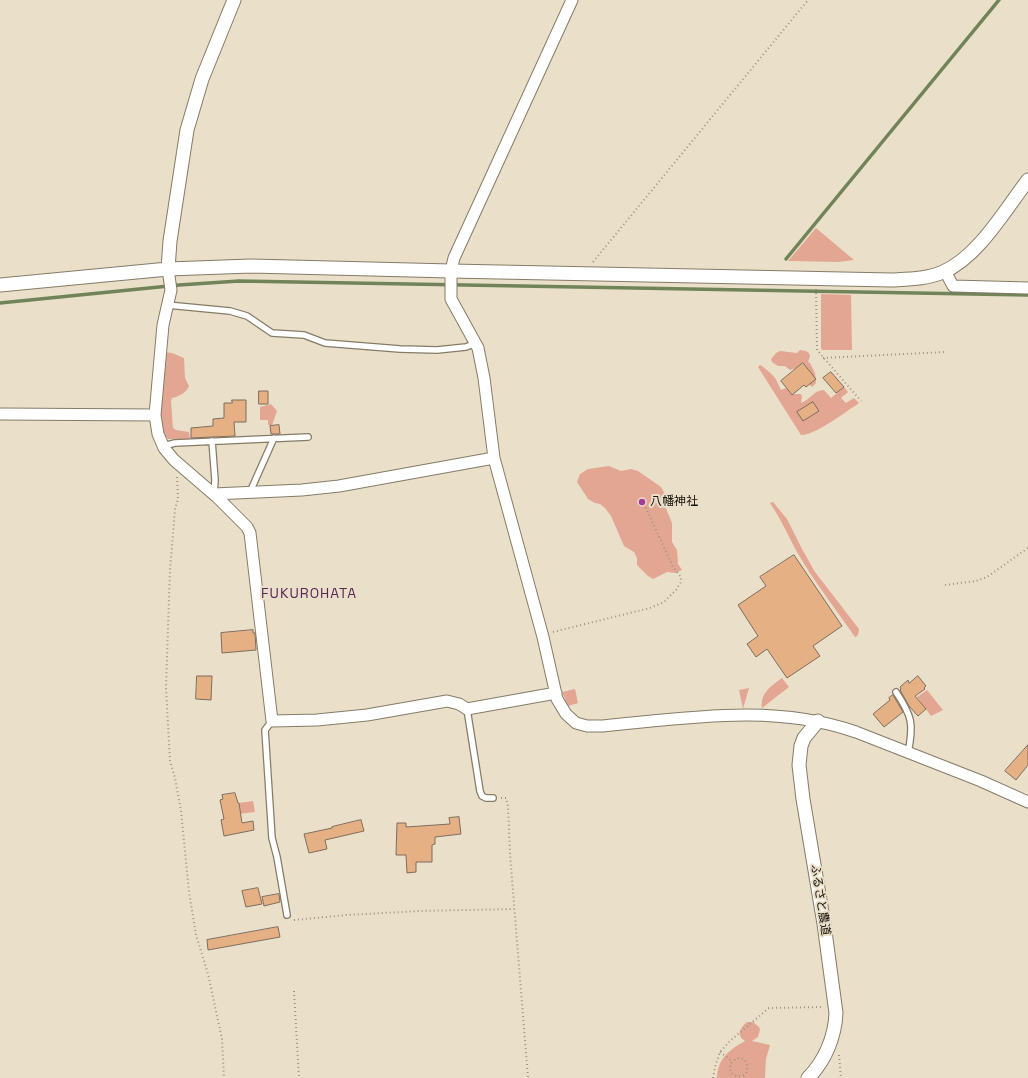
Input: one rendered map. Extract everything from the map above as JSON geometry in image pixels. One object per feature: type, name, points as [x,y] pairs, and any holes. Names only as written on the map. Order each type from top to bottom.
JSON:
[{"type":"street","points":[[234,0],[202,79],[188,130],[170,241],[167,305],[160,347],[155,415],[158,434],[163,446],[174,460],[214,494],[247,527],[250,533],[272,721],[317,720],[367,716],[447,701],[459,704],[467,709],[556,693]]},
{"type":"street","points":[[572,0],[488,186],[459,246],[454,258],[451,279],[451,299],[478,348],[484,378],[494,458],[542,634],[557,698],[566,714],[576,723],[587,726],[603,726],[727,714],[757,714],[818,721],[839,726],[982,781],[1028,802]]},
{"type":"street","points":[[0,285],[169,280],[251,266],[451,279],[583,274],[891,280],[916,279],[944,271],[960,262],[974,249],[996,223],[1028,180]]},
{"type":"street","points":[[944,271],[953,286],[1028,288]]},
{"type":"street","points":[[0,414],[155,415]]},
{"type":"street","points":[[214,494],[302,490],[339,486],[494,458]]},
{"type":"street","name":"ふるさと農道","points":[[808,1078],[821,1061],[829,1045],[835,1023],[836,1006],[823,916],[800,781],[799,765],[803,742],[818,721]]},
{"type":"lane","points":[[167,305],[230,311],[247,316],[272,333],[304,335],[325,343],[431,350],[466,347],[476,343]]},
{"type":"lane","points":[[163,446],[171,443],[308,437]]},
{"type":"lane","points":[[250,492],[274,438]]},
{"type":"lane","points":[[212,441],[215,480],[214,494]]},
{"type":"lane","points":[[896,692],[905,706],[911,721],[911,740],[908,753]]},
{"type":"lane","points":[[467,709],[480,791],[482,796],[486,798],[494,798]]},
{"type":"lane","points":[[272,721],[265,730],[271,829],[287,915]]},
{"type":"path","points":[[583,274],[808,0]]},
{"type":"path","points":[[816,293],[816,350],[861,401]]},
{"type":"path","points":[[823,358],[945,352]]},
{"type":"path","points":[[174,460],[178,499],[170,570],[166,687],[170,761],[181,811],[189,892],[196,935],[208,974],[222,1039],[224,1078]]},
{"type":"path","points":[[542,634],[650,608],[664,602],[676,590],[681,582],[681,577],[673,566],[645,506]]},
{"type":"path","points":[[945,586],[986,577],[1028,548]]},
{"type":"path","points":[[494,798],[506,798],[508,801],[514,909],[528,1078]]},
{"type":"path","points":[[287,915],[290,920],[293,920],[347,914],[514,909]]},
{"type":"path","points":[[294,991],[299,1078]]},
{"type":"path","points":[[713,1078],[714,1067],[720,1052],[731,1040],[769,1008],[836,1006]]},
{"type":"path","points":[[720,1052],[732,1061]]},
{"type":"path","points":[[739,1058],[745,1060],[748,1071],[745,1075],[739,1077],[734,1076],[730,1072],[732,1061],[739,1058]]},
{"type":"shaded area","points":[[816,228],[854,260],[838,262],[788,261]]},
{"type":"shaded area","points":[[821,294],[851,295],[852,350],[822,350]]},
{"type":"shaded area","points":[[800,350],[806,351],[810,356],[808,362],[815,373],[816,383],[812,387],[809,384],[806,373],[809,370],[803,363],[790,370],[785,366],[778,366],[772,362],[771,359],[780,351],[797,353]]},
{"type":"shaded area","points":[[164,352],[172,353],[184,358],[185,378],[189,386],[182,394],[172,398],[173,428],[176,430],[189,432],[190,439],[168,439],[164,433],[161,398]]},
{"type":"shaded area","points":[[760,365],[774,377],[781,390],[786,388],[792,395],[801,394],[801,403],[821,390],[824,390],[831,398],[844,387],[848,392],[841,398],[846,403],[854,398],[859,403],[814,432],[801,435],[758,367]]},
{"type":"shaded area","points":[[271,404],[277,411],[272,425],[268,425],[268,420],[260,420],[260,407]]},
{"type":"shaded area","points":[[609,466],[621,471],[631,469],[638,471],[661,487],[665,494],[662,504],[665,506],[672,523],[672,542],[677,550],[678,564],[682,570],[676,573],[667,572],[653,579],[648,576],[637,565],[637,558],[634,552],[624,546],[611,516],[605,508],[588,499],[577,482],[580,474],[588,469]]},
{"type":"shaded area","points":[[773,502],[787,519],[815,572],[859,629],[858,635],[855,637],[803,562],[770,503]]},
{"type":"shaded area","points":[[782,678],[789,687],[762,708],[763,698],[767,690]]},
{"type":"shaded area","points":[[749,688],[743,709],[739,690]]},
{"type":"shaded area","points":[[575,689],[578,703],[568,706],[562,692]]},
{"type":"shaded area","points":[[927,690],[943,710],[931,716],[917,697]]},
{"type":"shaded area","points":[[253,801],[255,812],[238,814],[238,811],[240,811],[239,803]]},
{"type":"shaded area","points":[[747,1022],[753,1022],[759,1027],[760,1030],[758,1037],[752,1041],[770,1045],[766,1059],[765,1078],[717,1078],[720,1065],[725,1055],[745,1041],[742,1039],[740,1032],[742,1027]]},
{"type":"building","points":[[803,363],[816,379],[806,387],[804,385],[792,395],[781,381]]},
{"type":"building","points":[[831,372],[844,387],[836,393],[823,378]]},
{"type":"building","points":[[259,391],[268,391],[268,404],[259,404]]},
{"type":"building","points":[[232,400],[246,400],[246,422],[234,422],[235,436],[191,438],[191,428],[213,426],[213,419],[224,418],[224,403],[232,403]]},
{"type":"building","points":[[813,402],[819,411],[803,421],[797,412]]},
{"type":"building","points":[[279,425],[280,434],[271,434],[270,426]]},
{"type":"building","points":[[794,555],[842,626],[813,646],[820,656],[787,678],[767,649],[756,657],[747,644],[758,636],[738,605],[766,586],[760,577]]},
{"type":"building","points":[[253,630],[253,633],[255,633],[256,650],[222,653],[221,633]]},
{"type":"building","points":[[197,676],[212,676],[211,700],[196,699]]},
{"type":"building","points":[[918,676],[926,686],[924,688],[925,689],[915,696],[926,709],[918,716],[909,706],[900,690],[900,687],[908,680],[909,683]]},
{"type":"building","points":[[893,695],[903,712],[884,727],[873,714],[890,700],[889,698]]},
{"type":"building","points":[[1028,745],[1028,765],[1016,780],[1005,771]]},
{"type":"building","points":[[235,793],[239,803],[242,823],[253,821],[254,830],[224,836],[221,820],[224,819],[220,800],[223,799],[222,795]]},
{"type":"building","points":[[459,817],[461,834],[435,837],[435,844],[432,845],[432,862],[416,862],[416,872],[407,873],[406,855],[396,855],[397,823],[406,823],[406,827],[450,824],[449,818]]},
{"type":"building","points":[[361,820],[364,831],[325,840],[327,849],[309,853],[304,834]]},
{"type":"building","points":[[258,888],[262,904],[246,907],[242,891]]},
{"type":"building","points":[[279,894],[280,902],[264,906],[262,897]]},
{"type":"building","points":[[278,927],[280,937],[208,950],[207,940]]},
{"type":"waterway","points":[[786,259],[999,0]]},
{"type":"waterway","points":[[0,303],[179,285],[239,281],[1028,295]]},
{"type":"place","name":"八幡神社","points":[[642,502]]},
{"type":"district","name":"FUKUROHATA","points":[[309,594]]}]
